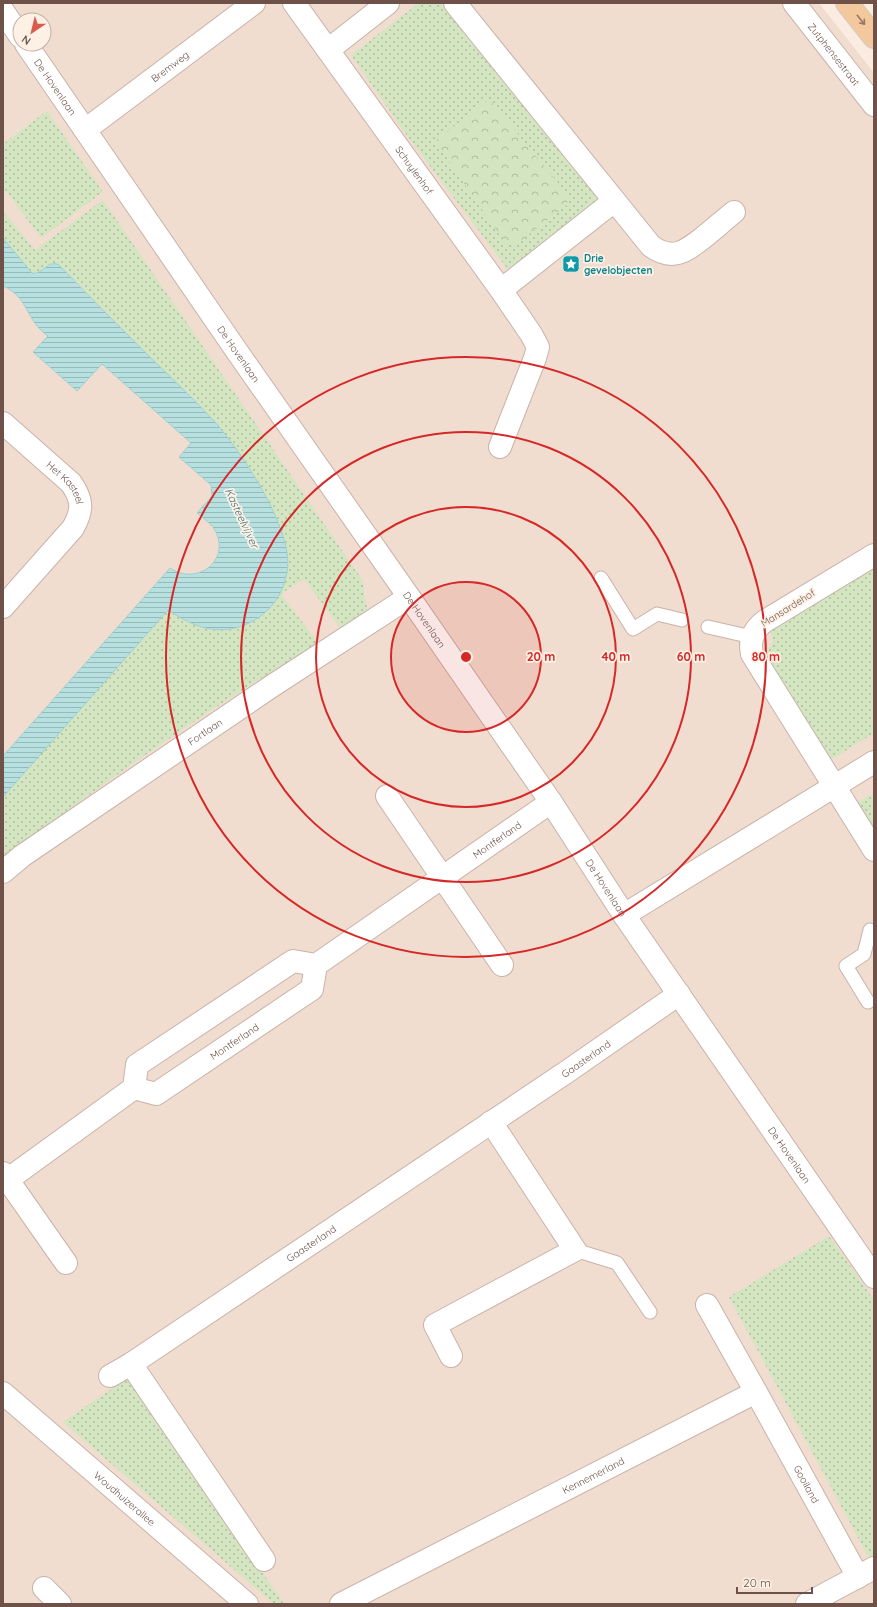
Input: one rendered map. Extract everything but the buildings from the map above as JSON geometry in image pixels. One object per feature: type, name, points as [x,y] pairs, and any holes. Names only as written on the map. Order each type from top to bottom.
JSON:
[{"type":"main road","points":[[847,3],[874,37]]},
{"type":"street","name":"Bremweg","points":[[85,130],[254,3]]},
{"type":"street","name":"Schuylenhof","points":[[294,3],[500,290],[531,334],[538,347],[500,446]]},
{"type":"street","points":[[328,50],[388,3]]},
{"type":"street","points":[[455,3],[614,201],[651,246],[659,252],[677,254],[689,249],[734,212]]},
{"type":"street","name":"Zutphensestraat","points":[[794,3],[874,105]]},
{"type":"street","points":[[3,11],[12,24]]},
{"type":"street","name":"De Hovenlaan","points":[[31,52],[236,350],[409,596],[551,802],[624,915],[874,1277]]},
{"type":"street","points":[[500,290],[614,201]]},
{"type":"street","name":"Het Kasteel","points":[[3,423],[71,483],[78,494],[81,506],[79,518],[73,528],[3,607]]},
{"type":"street","name":"Mansardehof","points":[[752,637],[757,627],[765,621],[874,555]]},
{"type":"street","name":"Fortlaan","points":[[3,872],[22,856],[266,690],[409,596]]},
{"type":"street","points":[[752,637],[752,654],[874,850]]},
{"type":"street","points":[[624,915],[874,762]]},
{"type":"street","points":[[387,796],[502,965]]},
{"type":"street","name":"Montferland","points":[[134,1088],[156,1094],[312,988],[316,965],[551,802]]},
{"type":"street","points":[[66,1263],[4,1179],[134,1088],[137,1065],[293,962],[316,965]]},
{"type":"street","name":"Gaasterland","points":[[110,1376],[131,1364],[492,1122],[679,994]]},
{"type":"street","points":[[451,1356],[435,1325],[575,1250],[492,1122]]},
{"type":"street","points":[[707,1305],[756,1392]]},
{"type":"street","points":[[131,1364],[264,1560]]},
{"type":"street","name":"Gooiland","points":[[756,1392],[866,1572],[807,1604]]},
{"type":"street","name":"Kennemerland","points":[[341,1604],[756,1392]]},
{"type":"street","name":"Woudhuizerallee","points":[[3,1393],[246,1604]]},
{"type":"street","points":[[44,1588],[60,1604]]},
{"type":"lane","points":[[601,578],[633,629],[657,614],[682,620]]},
{"type":"lane","points":[[708,626],[752,637]]},
{"type":"lane","points":[[868,1002],[846,966],[864,954],[870,930]]},
{"type":"lane","points":[[575,1250],[617,1263],[650,1312]]},
{"type":"shaded area","points":[[3,3],[819,3],[874,73],[874,1604],[3,1604]]},
{"type":"green space","points":[[419,3],[448,3],[602,199],[509,271],[405,133],[351,55]]},
{"type":"green space","points":[[489,99],[568,195],[567,205],[514,246],[505,243],[435,141]]},
{"type":"green space","points":[[47,111],[103,192],[41,238],[3,187],[3,144]]},
{"type":"green space","points":[[103,200],[363,581],[368,612],[341,629],[304,579],[281,594],[318,643],[158,746],[3,859],[3,797],[168,610],[190,623],[215,630],[234,629],[256,620],[271,607],[277,599],[288,562],[285,542],[258,482],[238,452],[206,413],[59,265],[49,265],[40,272],[32,273],[3,238],[3,211],[35,250]]},
{"type":"green space","points":[[874,566],[874,733],[829,761],[764,652],[772,645],[773,639],[769,630]]},
{"type":"green space","points":[[874,793],[874,834],[856,804]]},
{"type":"green space","points":[[829,1236],[874,1300],[874,1555],[869,1558],[729,1297]]},
{"type":"green space","points":[[128,1378],[284,1604],[274,1604],[63,1422]]},
{"type":"water","name":"Kasteelvijver","points":[[3,238],[32,273],[39,272],[52,264],[59,265],[215,422],[247,465],[267,498],[281,531],[288,558],[285,579],[282,590],[277,599],[270,608],[253,621],[230,629],[209,629],[188,622],[168,610],[3,797],[3,756],[170,568],[180,573],[190,574],[200,572],[208,568],[218,553],[219,543],[214,529],[197,513],[212,496],[211,485],[179,457],[191,443],[102,364],[77,391],[33,352],[48,336],[35,323],[18,296],[3,286]]},
{"type":"place","name":"Drie gevelobjecten","points":[[571,264]]}]
